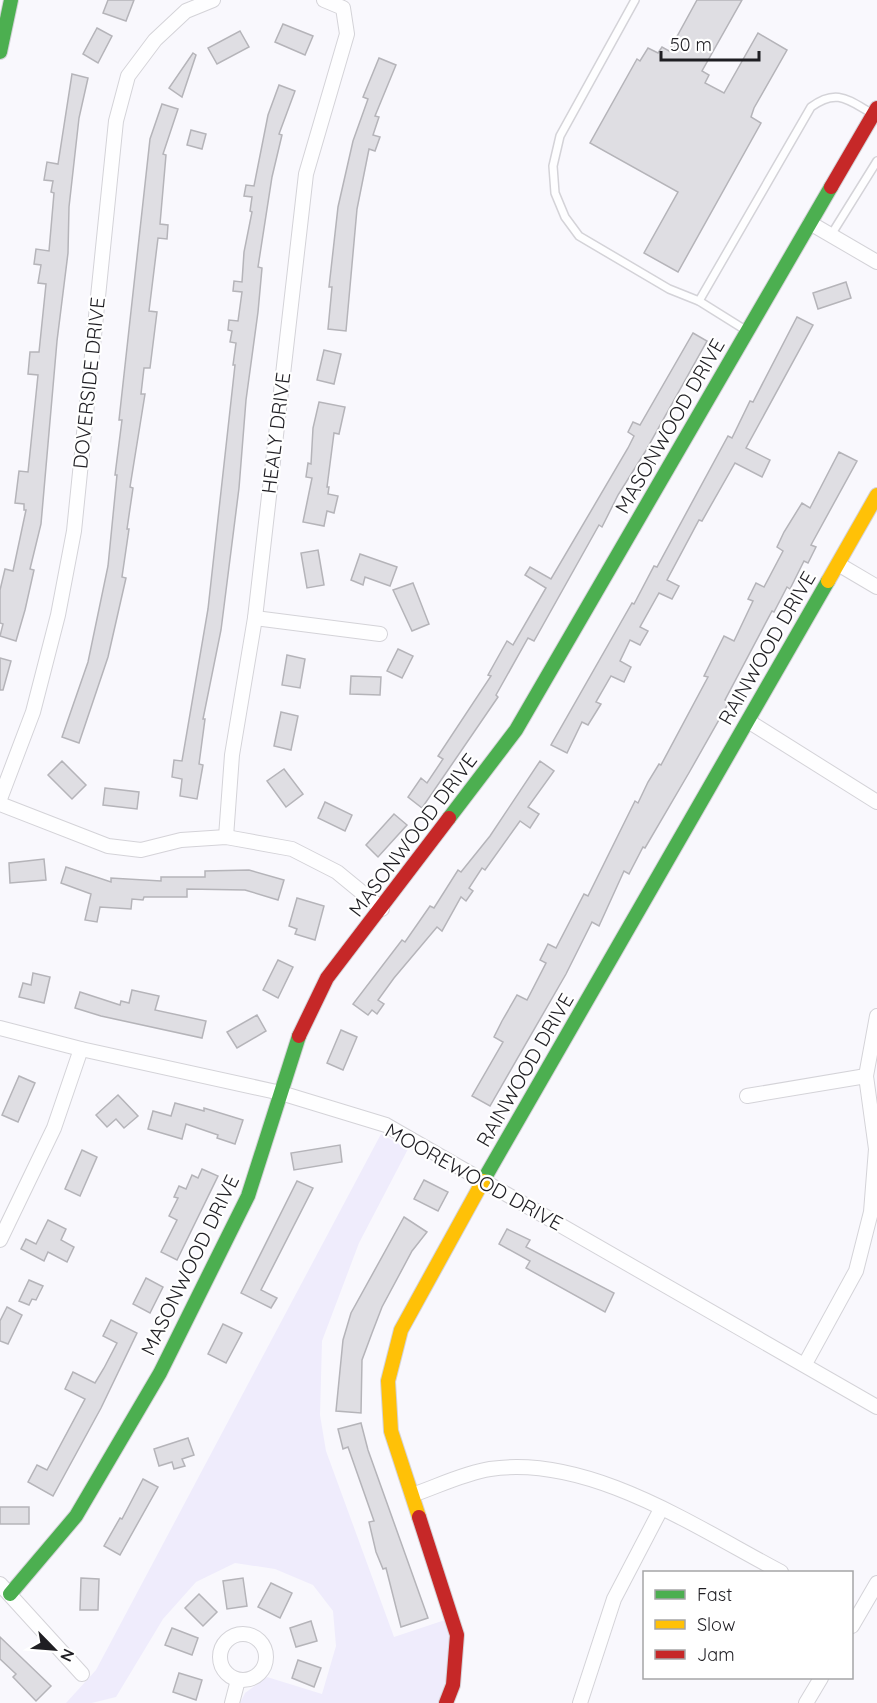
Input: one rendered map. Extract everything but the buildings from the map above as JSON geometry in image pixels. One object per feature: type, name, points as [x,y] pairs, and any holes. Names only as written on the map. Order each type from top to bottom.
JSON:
[{"type":"main road","points":[[0,52],[11,0]]},
{"type":"main road","name":"MASONWOOD DRIVE","points":[[5,1589],[76,1516],[160,1373],[248,1196],[301,1029],[327,978],[382,909],[516,730],[875,111]]},
{"type":"main road","name":"RAINWOOD DRIVE","points":[[446,1703],[453,1685],[457,1635],[391,1431],[388,1381],[401,1330],[483,1182],[877,495]]},
{"type":"street","name":"DOVERSIDE DRIVE","points":[[0,799],[33,712],[58,615],[74,531],[116,121],[128,76],[183,5],[213,0]]},
{"type":"street","name":"HEALY DRIVE","points":[[226,837],[232,754],[255,618],[306,174],[347,34],[343,8],[324,0]]},
{"type":"street","points":[[810,223],[877,262]]},
{"type":"street","points":[[838,564],[877,587]]},
{"type":"street","points":[[255,618],[380,634]]},
{"type":"street","points":[[748,721],[877,802]]},
{"type":"street","points":[[0,804],[108,846],[141,850],[181,840],[226,837],[292,849],[337,872],[382,909]]},
{"type":"street","points":[[805,1365],[856,1271],[870,1212],[876,1149],[866,1076],[877,1017]]},
{"type":"street","name":"MOOREWOOD DRIVE","points":[[0,1028],[81,1049],[281,1093],[386,1125],[877,1407]]},
{"type":"street","points":[[0,1240],[54,1128],[81,1049]]},
{"type":"street","points":[[747,1096],[866,1076]]},
{"type":"street","points":[[412,1495],[489,1469],[552,1469],[631,1494],[779,1571]]},
{"type":"street","points":[[580,1703],[614,1599],[661,1509]]},
{"type":"street","points":[[853,1621],[877,1583]]},
{"type":"street","points":[[5,1589],[82,1674]]},
{"type":"street","points":[[806,1703],[820,1679]]},
{"type":"street","points":[[232,1703],[238,1680]]},
{"type":"lane","points":[[635,0],[560,136],[553,166],[555,193],[565,217],[579,236],[669,290],[699,300],[748,331]]},
{"type":"lane","points":[[699,300],[811,107],[824,98],[834,95],[875,111]]},
{"type":"lane","points":[[831,235],[877,161]]},
{"type":"shaded area","points":[[381,1134],[408,1149],[359,1243],[322,1341],[320,1415],[326,1451],[394,1637],[445,1620],[449,1630],[451,1651],[442,1703],[240,1703],[245,1693],[267,1677],[322,1694],[336,1646],[333,1611],[313,1585],[275,1569],[235,1563],[196,1582],[163,1619],[116,1697],[92,1703],[66,1703],[96,1670]]},
{"type":"traffic: fast","points":[[0,52],[11,0]]},
{"type":"traffic: fast","points":[[449,818],[516,730],[831,187]]},
{"type":"traffic: fast","points":[[483,1181],[828,581]]},
{"type":"traffic: fast","points":[[10,1594],[76,1516],[160,1373],[248,1196],[299,1036]]},
{"type":"traffic: slow","points":[[828,581],[877,495]]},
{"type":"traffic: slow","points":[[419,1517],[391,1431],[388,1381],[401,1330],[483,1181]]},
{"type":"traffic: jam","points":[[831,187],[877,108]]},
{"type":"traffic: jam","points":[[299,1036],[327,978],[449,818]]},
{"type":"traffic: jam","points":[[419,1517],[457,1635],[453,1685],[446,1703]]}]
